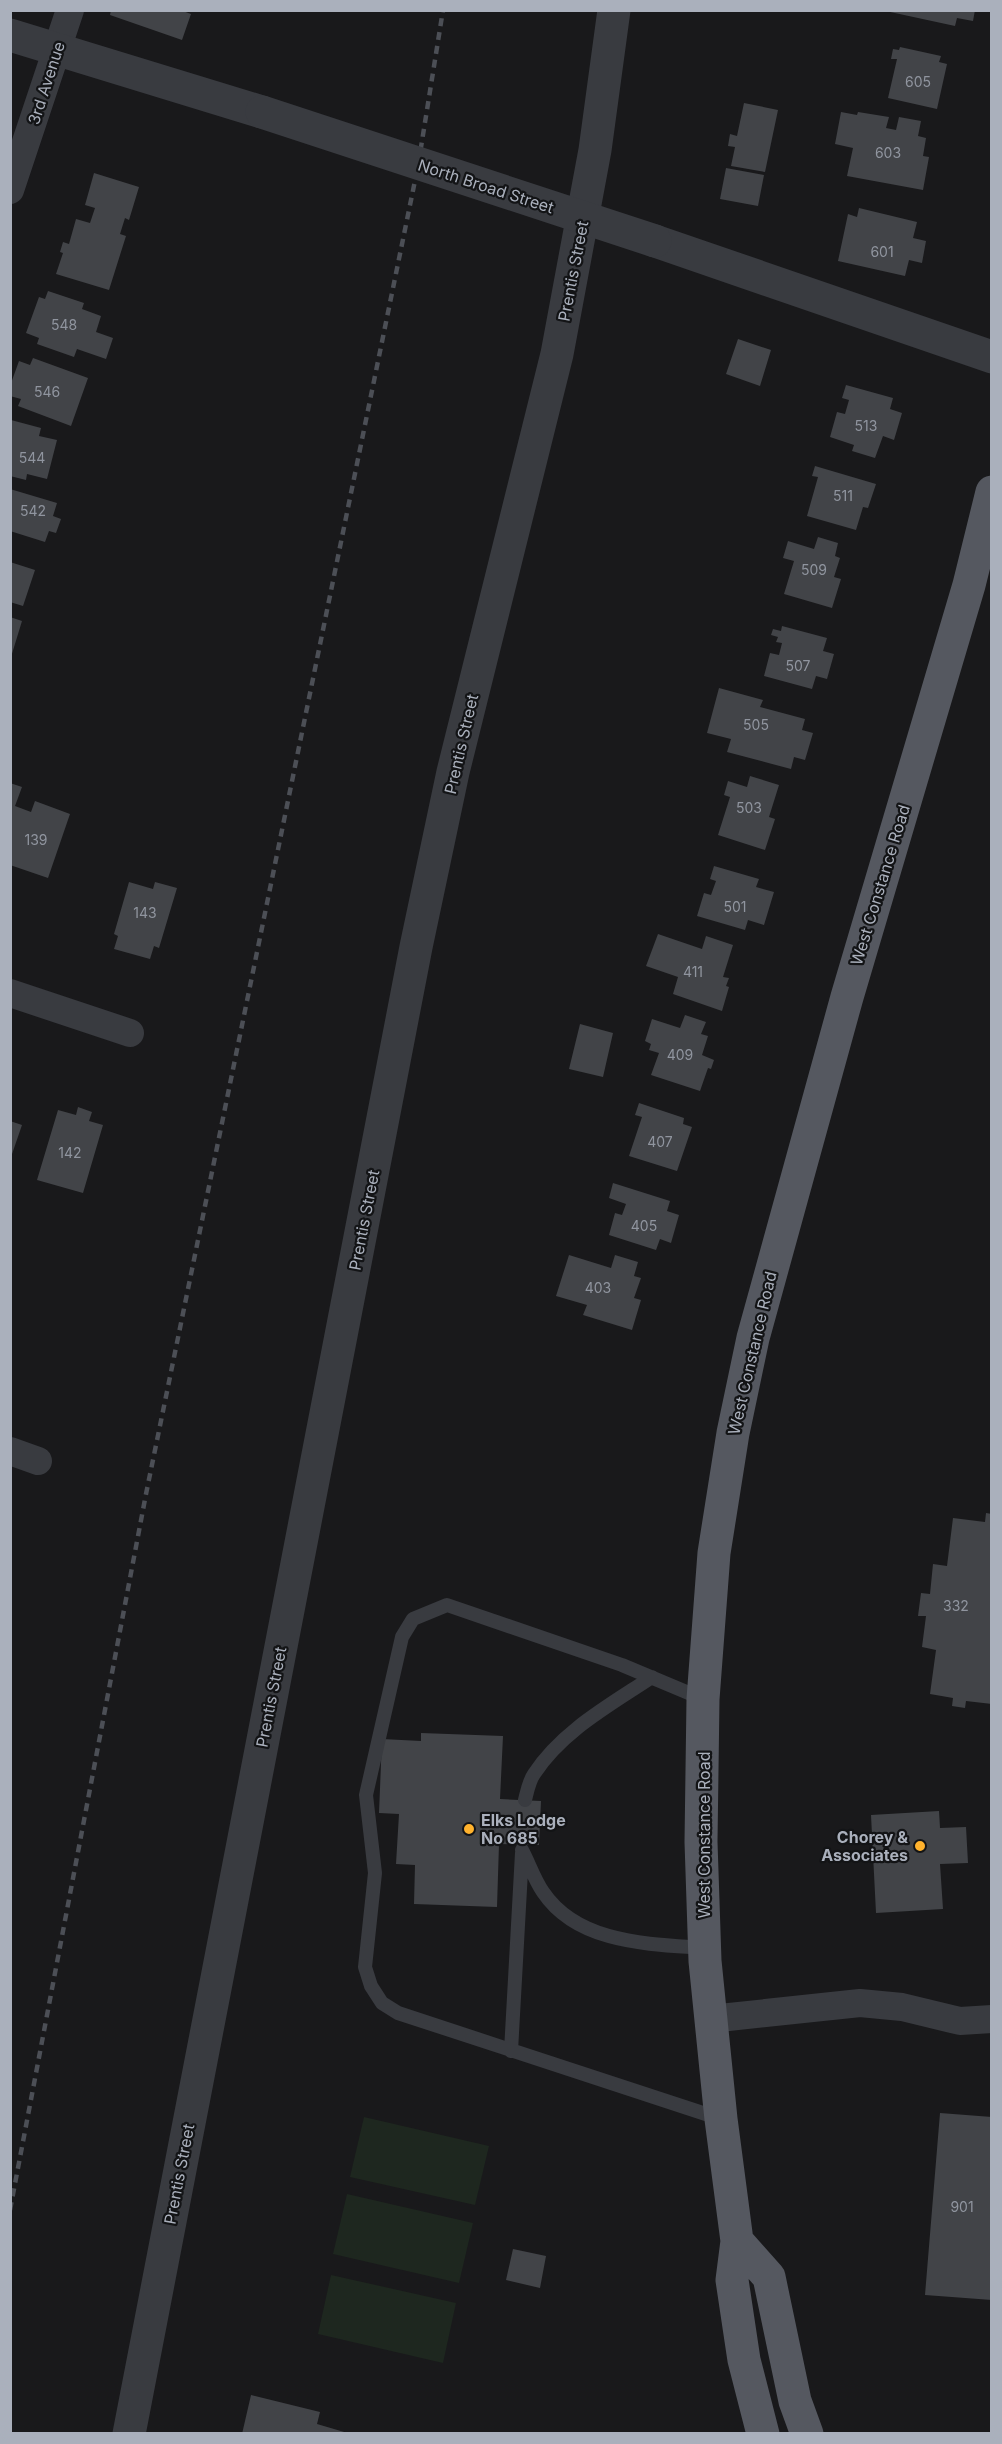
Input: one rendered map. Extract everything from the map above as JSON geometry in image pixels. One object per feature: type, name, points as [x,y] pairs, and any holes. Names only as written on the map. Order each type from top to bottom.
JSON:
[{"type":"main road","name":"West Constance Road","points":[[763,2433],[744,2360],[732,2280],[737,2241],[710,2019],[705,1947],[701,1842],[703,1699],[714,1553],[733,1433],[753,1338],[847,997],[969,585],[992,492]]},
{"type":"main road","points":[[737,2241],[769,2277],[795,2401],[807,2433]]},
{"type":"street","name":"3rd Avenue","points":[[10,190],[70,10]]},
{"type":"street","name":"Prentis Street","points":[[129,2433],[416,947],[453,772],[561,332],[595,150],[614,10]]},
{"type":"street","name":"North Broad Street","points":[[10,35],[262,112],[655,241],[992,357]]},
{"type":"street","points":[[10,993],[130,1033]]},
{"type":"street","points":[[10,1451],[38,1461]]},
{"type":"street","points":[[710,2019],[860,2003],[902,2007],[960,2021],[992,2019]]},
{"type":"lane","points":[[703,1699],[652,1677],[447,1605],[413,1619],[402,1636],[366,1795],[369,1837],[375,1873],[365,1967],[371,1986],[382,2002],[398,2013],[721,2119]]},
{"type":"lane","points":[[525,1800],[532,1776],[552,1751],[577,1727],[652,1677]]},
{"type":"lane","points":[[511,2051],[522,1847],[543,1893],[566,1915],[587,1927],[612,1938],[638,1943],[705,1947]]},
{"type":"shaded area","points":[[364,2117],[489,2146],[475,2205],[350,2177]]},
{"type":"shaded area","points":[[347,2194],[473,2223],[459,2283],[333,2254]]},
{"type":"shaded area","points":[[331,2275],[456,2303],[443,2363],[318,2334]]},
{"type":"building","points":[[111,10],[180,10],[191,14],[182,40],[110,15]]},
{"type":"building","points":[[881,10],[975,10],[973,21],[957,18],[955,26]]},
{"type":"building","points":[[900,47],[941,56],[939,62],[947,64],[937,109],[888,98],[897,59],[891,59],[893,49],[899,50]]},
{"type":"building","points":[[744,103],[778,110],[765,172],[731,166],[735,147],[728,146],[730,134],[737,136]]},
{"type":"building","points":[[841,112],[889,117],[886,128],[896,130],[899,117],[921,121],[918,136],[926,138],[923,156],[929,157],[923,190],[847,176],[853,148],[835,144]]},
{"type":"building","points":[[726,168],[764,175],[758,206],[720,199]]},
{"type":"building","points":[[94,173],[139,187],[129,220],[125,218],[120,234],[126,236],[109,290],[56,274],[63,253],[60,252],[63,242],[69,244],[76,219],[90,223],[95,208],[85,205]]},
{"type":"building","points":[[859,208],[917,222],[913,238],[926,241],[922,263],[909,260],[905,276],[838,261],[848,214],[857,217]]},
{"type":"building","points":[[48,291],[84,303],[82,309],[101,316],[96,332],[113,338],[106,359],[77,349],[74,357],[37,344],[39,338],[26,333],[39,297],[45,299]]},
{"type":"building","points":[[738,339],[771,350],[760,386],[726,374]]},
{"type":"building","points":[[33,358],[88,378],[71,426],[18,406],[21,399],[10,396],[10,386],[19,361],[30,365]]},
{"type":"building","points":[[846,385],[893,398],[890,409],[902,413],[894,440],[883,436],[875,458],[852,451],[854,445],[830,437],[837,412],[845,414],[849,400],[842,398]]},
{"type":"building","points":[[11,420],[41,428],[39,436],[57,440],[47,479],[27,474],[26,480],[10,476]]},
{"type":"building","points":[[815,466],[876,484],[868,508],[863,507],[856,530],[807,516],[818,477],[812,476]]},
{"type":"building","points":[[10,489],[57,503],[53,516],[61,519],[56,533],[49,531],[45,542],[10,531]]},
{"type":"building","points":[[818,537],[838,543],[835,556],[840,558],[834,577],[841,579],[832,608],[784,594],[794,561],[783,558],[788,541],[814,549]]},
{"type":"building","points":[[10,562],[35,570],[23,606],[10,602]]},
{"type":"building","points":[[10,617],[22,621],[11,657],[10,657]]},
{"type":"building","points":[[782,626],[827,638],[823,651],[834,654],[827,679],[816,676],[812,689],[764,676],[770,653],[779,655],[782,643],[776,642],[778,637],[771,635],[773,629],[781,631]]},
{"type":"building","points":[[719,688],[763,700],[760,707],[805,719],[802,730],[813,733],[805,760],[794,757],[791,769],[727,752],[731,739],[707,733]]},
{"type":"building","points":[[750,776],[779,785],[769,817],[775,819],[765,850],[718,835],[730,797],[724,795],[728,781],[747,787]]},
{"type":"building","points":[[10,783],[22,787],[15,806],[31,812],[35,801],[70,814],[48,878],[10,865]]},
{"type":"building","points":[[714,866],[759,879],[756,887],[774,892],[764,925],[748,920],[745,930],[697,916],[704,893],[711,895],[716,881],[710,879]]},
{"type":"building","points":[[129,882],[153,889],[155,882],[177,888],[159,948],[154,946],[150,959],[114,949],[118,936],[114,934]]},
{"type":"building","points":[[658,934],[702,949],[706,936],[733,945],[723,977],[729,978],[726,986],[729,987],[722,1011],[673,994],[678,977],[646,966]]},
{"type":"building","points":[[685,1015],[706,1022],[701,1034],[708,1036],[702,1055],[714,1060],[711,1069],[708,1068],[700,1091],[651,1075],[659,1053],[649,1050],[651,1044],[645,1041],[652,1019],[680,1028]]},
{"type":"building","points":[[580,1024],[613,1033],[603,1077],[569,1069]]},
{"type":"building","points":[[639,1103],[684,1118],[683,1124],[692,1127],[677,1171],[629,1156],[642,1117],[635,1115]]},
{"type":"building","points":[[78,1107],[92,1112],[89,1121],[103,1125],[83,1193],[37,1180],[58,1110],[76,1115]]},
{"type":"building","points":[[10,1121],[22,1125],[11,1157],[10,1157]]},
{"type":"building","points":[[613,1183],[670,1201],[667,1211],[679,1215],[671,1243],[660,1239],[656,1250],[609,1235],[615,1213],[622,1215],[626,1204],[609,1198]]},
{"type":"building","points":[[569,1255],[611,1268],[615,1255],[638,1262],[634,1276],[641,1278],[634,1298],[641,1300],[632,1330],[583,1315],[587,1305],[556,1296]]},
{"type":"building","points":[[986,1513],[992,1514],[992,1704],[966,1701],[965,1708],[952,1706],[953,1698],[930,1694],[936,1650],[922,1647],[926,1616],[918,1616],[921,1593],[930,1594],[933,1564],[947,1566],[953,1518],[985,1522]]},
{"type":"building","name":"Elks Lodge No 685","points":[[421,1733],[503,1736],[500,1799],[541,1801],[539,1845],[499,1844],[497,1907],[414,1904],[415,1865],[396,1864],[399,1814],[379,1813],[382,1739],[421,1741]]},
{"type":"building","name":"Chorey & Associates","points":[[939,1811],[940,1828],[966,1827],[968,1863],[940,1864],[943,1909],[876,1913],[871,1815]]},
{"type":"building","points":[[940,2113],[992,2117],[992,2300],[925,2295]]},
{"type":"building","points":[[513,2249],[546,2256],[540,2288],[506,2280]]},
{"type":"building","points":[[251,2395],[320,2412],[317,2424],[351,2434],[242,2434]]},
{"type":"railway","points":[[10,2210],[146,1494],[418,166],[443,10]]},
{"type":"place","name":"Elks Lodge No 685","points":[[469,1829]]},
{"type":"place","name":"Chorey & Associates","points":[[920,1846]]}]
